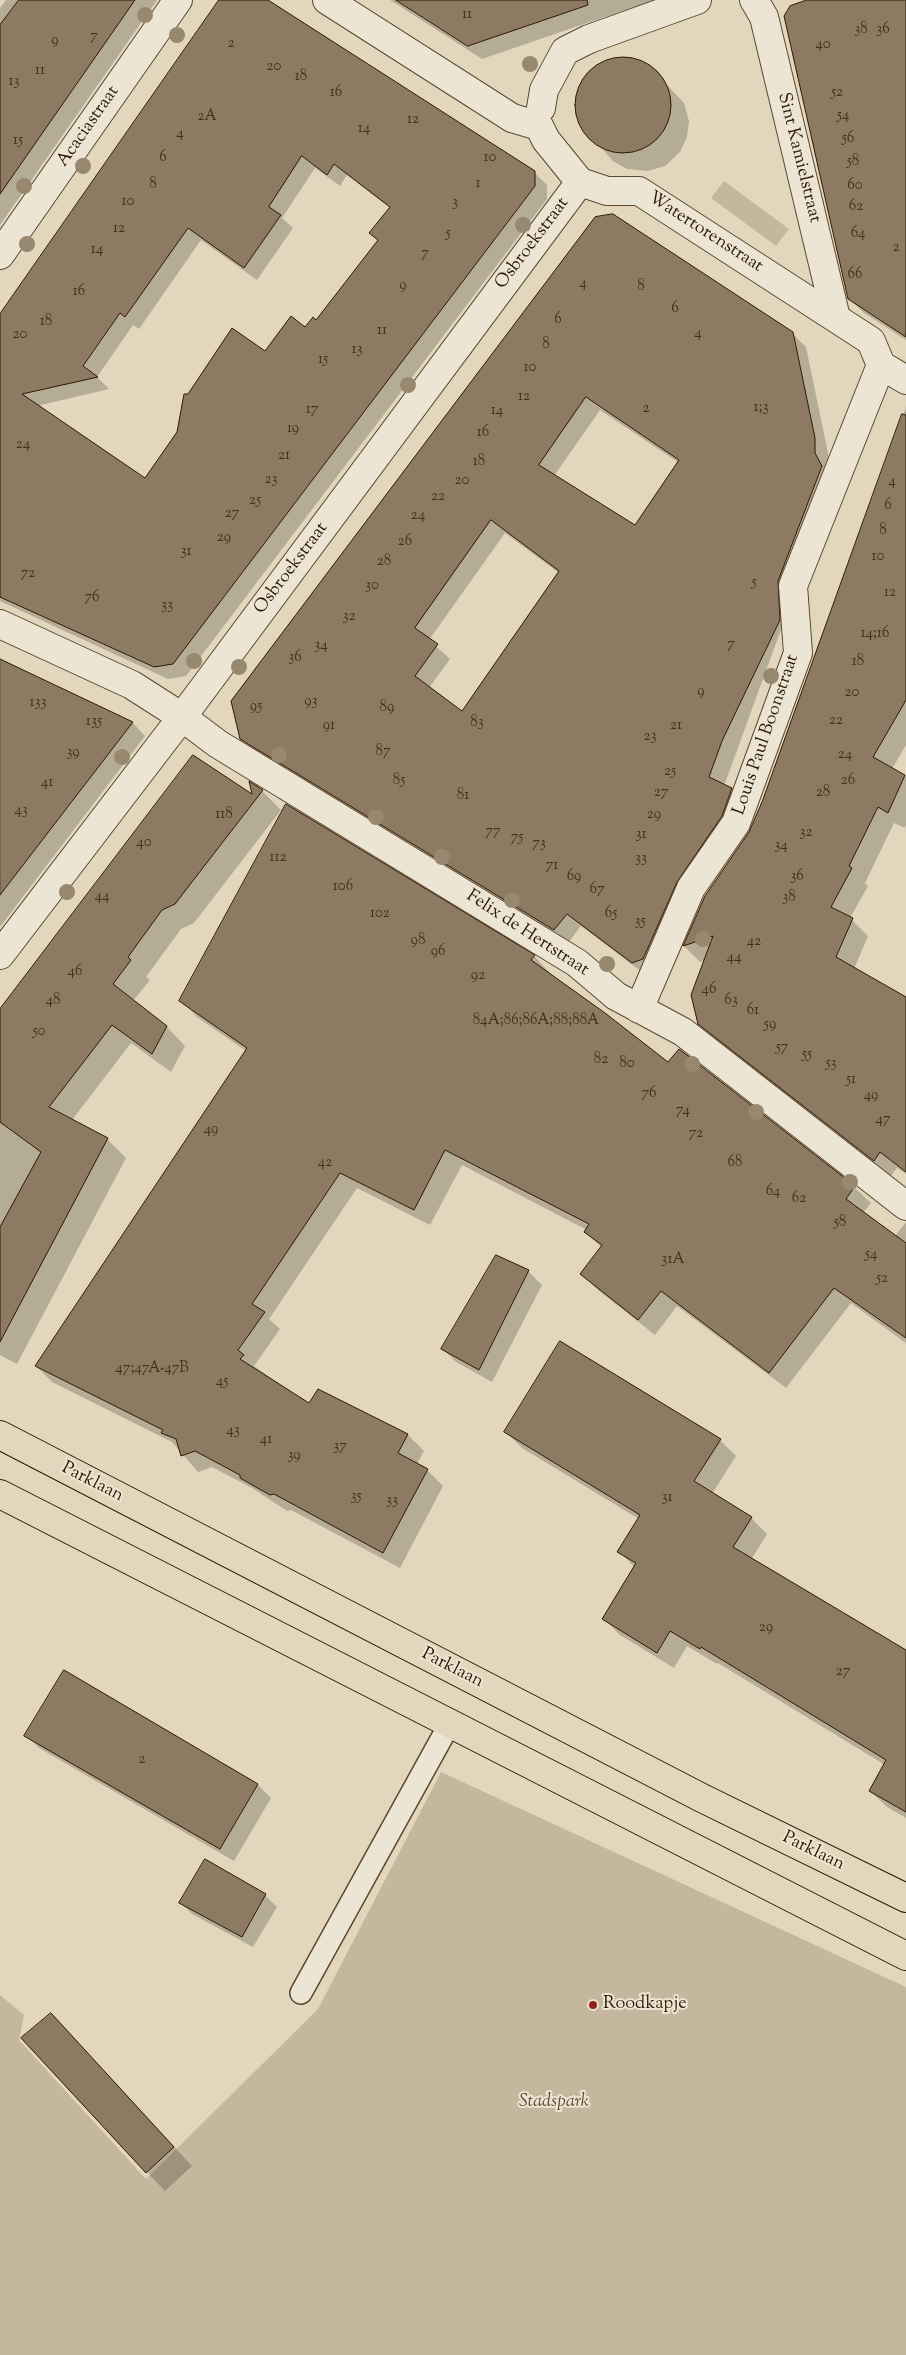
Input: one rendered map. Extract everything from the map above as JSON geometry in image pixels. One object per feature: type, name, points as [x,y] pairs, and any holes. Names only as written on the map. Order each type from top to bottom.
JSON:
[{"type":"main road","name":"Parklaan","points":[[0,1435],[702,1798],[906,1898]]},
{"type":"main road","points":[[0,1494],[449,1725],[906,1956]]},
{"type":"street","name":"Acaciastraat","points":[[0,255],[178,0]]},
{"type":"street","points":[[326,0],[512,118],[539,126],[546,140],[580,182]]},
{"type":"street","points":[[542,108],[544,90],[565,51],[589,39],[697,0]]},
{"type":"street","name":"Sint Kamielstraat","points":[[754,0],[764,17],[836,318]]},
{"type":"street","name":"Watertorenstraat","points":[[580,182],[607,191],[639,191],[871,341],[882,365]]},
{"type":"street","name":"Osbroekstraat","points":[[0,955],[182,717],[580,182]]},
{"type":"street","points":[[882,365],[906,380]]},
{"type":"street","name":"Louis Paul Boonstraat","points":[[639,1009],[690,888],[736,823],[798,653],[793,586],[882,365]]},
{"type":"street","name":"Felix de Hertstraat","points":[[0,624],[132,685],[182,717],[218,744],[577,962],[616,996],[683,1032],[906,1206]]},
{"type":"lane","points":[[301,1993],[449,1725]]},
{"type":"green space","points":[[724,181],[789,229],[776,246],[711,198]]},
{"type":"green space","name":"Stadspark","points":[[441,1772],[906,1987],[906,2355],[0,2355],[0,1995],[24,2015],[19,2040],[146,2179],[318,2009]]},
{"type":"building","points":[[19,0],[135,0],[0,194],[0,25]]},
{"type":"building","points":[[219,0],[268,0],[535,171],[535,186],[173,664],[154,667],[0,597],[0,314]],"holes":[[[302,156],[327,175],[334,164],[390,207],[369,233],[378,240],[316,320],[313,317],[305,327],[291,316],[265,351],[232,328],[188,394],[184,394],[177,432],[145,478],[22,394],[98,377],[83,366],[120,313],[125,317],[188,228],[244,268],[281,215],[269,207]]]},
{"type":"building","points":[[396,0],[587,0],[588,5],[468,46]]},
{"type":"building","points":[[807,0],[906,0],[906,337],[848,299],[784,16],[790,6]]},
{"type":"building","points":[[623,57],[641,61],[657,71],[667,87],[671,105],[667,123],[657,139],[641,149],[623,153],[605,149],[589,139],[579,123],[575,105],[579,87],[589,71],[605,61]]},
{"type":"building","points":[[613,214],[793,332],[815,438],[815,453],[822,466],[778,581],[780,620],[722,741],[709,777],[732,788],[722,816],[677,882],[643,959],[632,963],[567,914],[554,930],[240,739],[231,701],[595,217]],"holes":[[[586,397],[679,460],[635,525],[539,465]],[[491,520],[559,571],[462,711],[415,676],[438,644],[415,628]]]},
{"type":"building","points":[[902,414],[906,415],[906,700],[873,757],[905,775],[888,813],[878,807],[849,866],[852,868],[831,907],[853,918],[836,957],[906,997],[906,1172],[880,1152],[874,1161],[698,1024],[691,995],[713,936],[683,946],[705,896],[749,832],[762,802]]},
{"type":"building","points":[[0,659],[133,722],[0,895]]},
{"type":"building","points":[[193,755],[252,794],[249,781],[263,790],[175,904],[162,910],[128,957],[131,960],[113,984],[167,1026],[152,1054],[112,1025],[49,1107],[108,1138],[0,1342],[0,1227],[41,1152],[0,1122],[0,1009]]},
{"type":"building","points":[[286,804],[535,955],[531,960],[605,1013],[668,1062],[679,1049],[855,1186],[846,1199],[906,1243],[906,1338],[834,1288],[769,1373],[661,1291],[638,1320],[580,1274],[602,1245],[584,1232],[589,1224],[445,1150],[414,1210],[340,1173],[252,1304],[265,1312],[238,1350],[244,1355],[240,1359],[309,1403],[318,1389],[408,1434],[398,1453],[428,1469],[383,1553],[274,1494],[270,1495],[240,1478],[240,1475],[195,1451],[181,1456],[176,1439],[161,1433],[163,1430],[35,1366],[247,1048],[179,1001]]},
{"type":"building","points":[[496,1255],[529,1270],[479,1370],[441,1349]]},
{"type":"building","points":[[560,1341],[721,1439],[694,1481],[752,1517],[733,1547],[906,1650],[906,1812],[869,1791],[886,1760],[701,1647],[700,1649],[670,1631],[657,1653],[602,1619],[636,1563],[617,1552],[640,1515],[504,1432]]},
{"type":"building","points":[[64,1670],[258,1784],[220,1849],[24,1736]]},
{"type":"building","points":[[205,1859],[266,1894],[242,1937],[179,1903]]},
{"type":"building","points":[[51,2013],[174,2147],[146,2173],[21,2038]]},
{"type":"place","name":"Roodkapje","points":[[593,2005]]}]
